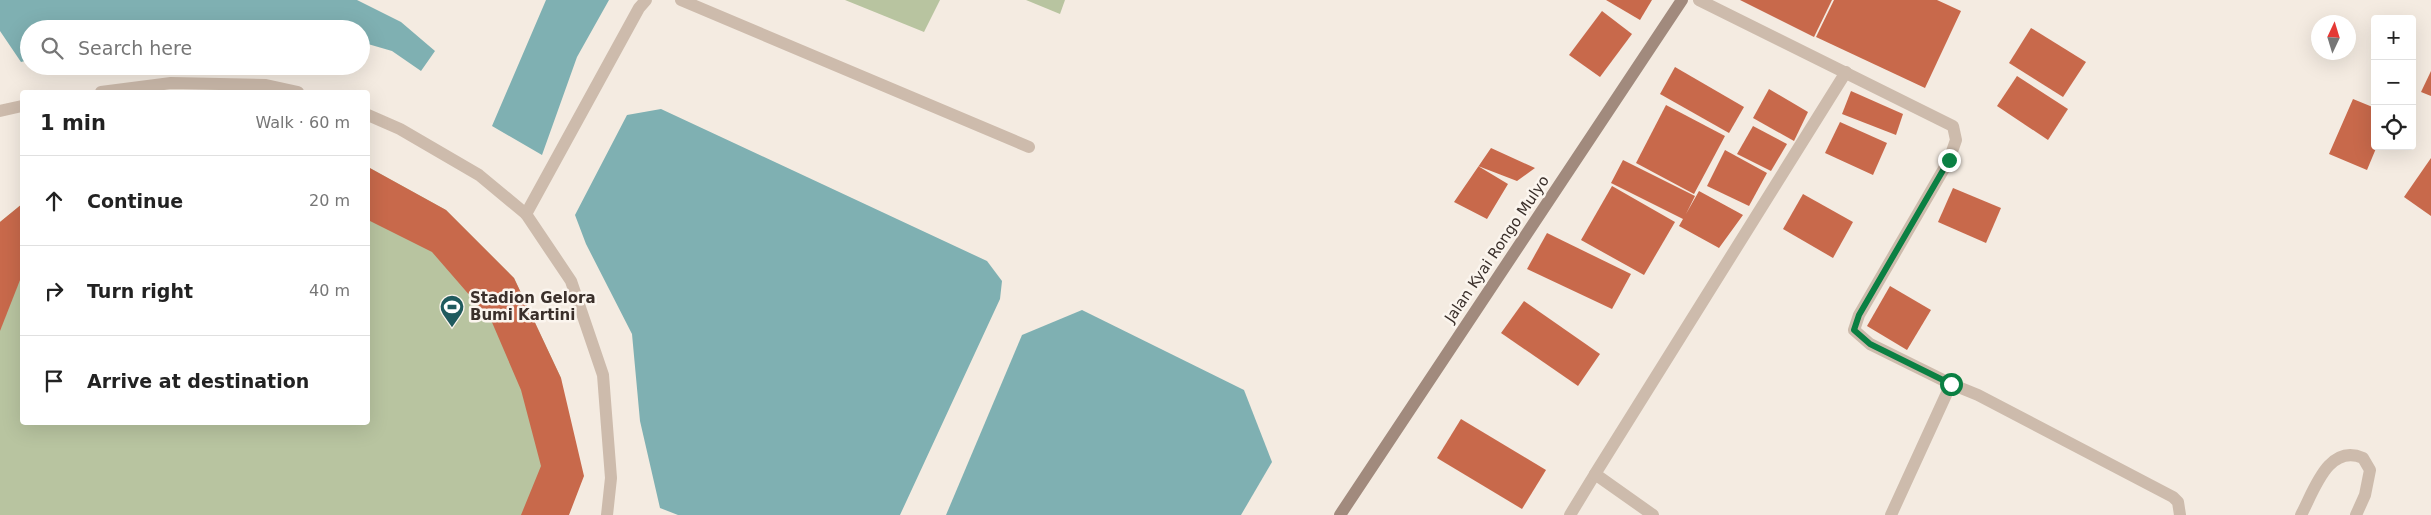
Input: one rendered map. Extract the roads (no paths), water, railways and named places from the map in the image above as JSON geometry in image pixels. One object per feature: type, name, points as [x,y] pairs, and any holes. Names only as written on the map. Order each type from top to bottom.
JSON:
[{"type":"street","points":[[526,214],[639,8],[646,0]]},
{"type":"street","points":[[680,0],[1029,147]]},
{"type":"street","name":"Jalan Kyai Rongo Mulyo","points":[[1340,515],[1682,0]]},
{"type":"street","points":[[1699,0],[1954,126],[1956,140],[1949,160],[1859,315],[1854,330],[1870,344],[1951,384],[1978,395],[2173,497],[2178,502],[2180,515]]},
{"type":"street","points":[[1570,515],[1846,72]]},
{"type":"street","points":[[117,90],[171,83],[266,85],[289,90]]},
{"type":"street","points":[[0,111],[20,106]]},
{"type":"street","points":[[370,116],[400,129],[478,175],[526,214],[571,281],[603,376],[612,478],[607,515]]},
{"type":"street","points":[[1891,515],[1951,384]]},
{"type":"street","points":[[2301,515],[2330,463],[2349,454],[2363,458],[2370,470],[2365,495],[2356,515]]},
{"type":"street","points":[[1596,474],[1653,515]]},
{"type":"water","points":[[0,0],[357,0],[401,22],[435,51],[421,71],[392,51],[370,45],[370,20],[20,20],[20,61],[0,31]]},
{"type":"water","points":[[546,0],[609,0],[577,57],[542,155],[492,126]]},
{"type":"water","points":[[661,109],[987,261],[1002,281],[1000,299],[900,515],[678,515],[660,508],[640,421],[632,334],[586,244],[575,215],[627,115]]},
{"type":"water","points":[[1082,310],[1244,390],[1272,462],[1241,515],[946,515],[1022,335]]},
{"type":"place","name":"Stadion Gelora Bumi Kartini","points":[[452,328]]}]
